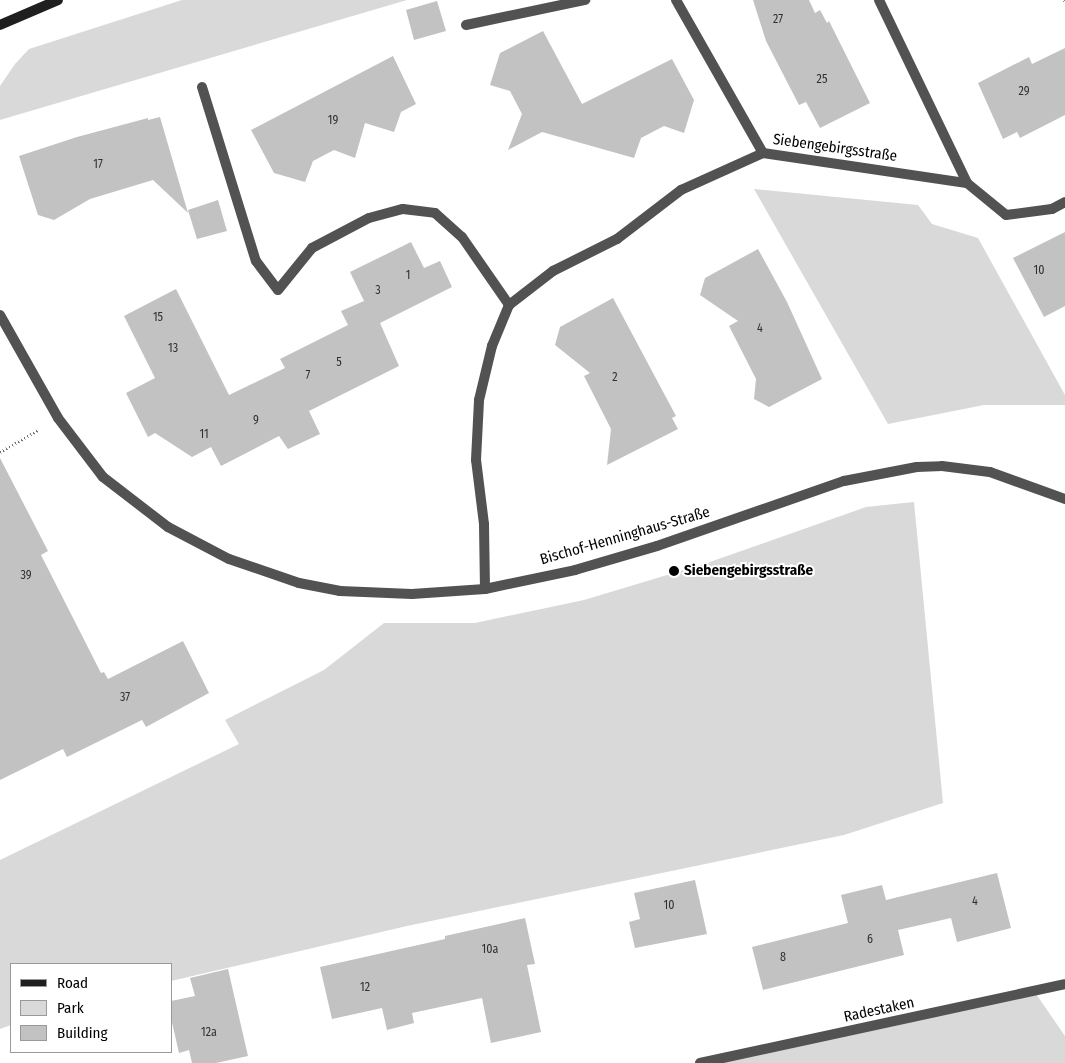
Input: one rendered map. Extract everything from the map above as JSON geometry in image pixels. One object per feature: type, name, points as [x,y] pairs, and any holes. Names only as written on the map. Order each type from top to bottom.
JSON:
[{"type":"street","points":[[0,25],[58,0]]},
{"type":"street","points":[[466,25],[585,0]]},
{"type":"street","points":[[676,0],[763,153]]},
{"type":"street","points":[[879,0],[967,183],[1006,215],[1052,209],[1065,202]]},
{"type":"street","points":[[202,87],[256,261],[278,290],[312,248],[369,218],[403,209],[435,214],[462,237],[509,305]]},
{"type":"street","name":"Siebengebirgsstraße","points":[[486,589],[484,524],[476,460],[479,400],[492,346],[509,305],[553,271],[618,239],[681,190],[763,153],[967,183]]},
{"type":"street","name":"Bischof-Henninghaus-Straße","points":[[0,315],[58,418],[103,477],[168,527],[229,559],[299,583],[340,591],[412,594],[486,589],[575,570],[657,546],[844,481],[917,467],[942,466],[990,472],[1065,499]]},
{"type":"street","name":"Radestaken","points":[[700,1063],[1065,984]]},
{"type":"path","points":[[0,452],[58,418]]},
{"type":"green space","points":[[182,0],[407,0],[0,120],[0,86],[15,64],[29,49]]},
{"type":"green space","points":[[754,189],[918,205],[932,224],[978,238],[1065,395],[1065,405],[984,405],[888,424]]},
{"type":"green space","points":[[914,502],[943,803],[844,835],[407,926],[172,981],[172,963],[10,963],[10,1025],[0,1029],[0,860],[239,744],[225,720],[324,670],[384,623],[475,623],[584,600],[707,563],[866,507]]},
{"type":"green space","points":[[1034,991],[1065,1036],[1065,1063],[700,1063]]},
{"type":"building","points":[[753,0],[809,0],[815,13],[820,10],[827,23],[829,21],[870,103],[820,128],[806,102],[799,105],[766,41]]},
{"type":"building","points":[[437,1],[446,31],[414,40],[406,10]]},
{"type":"building","points":[[543,31],[582,104],[672,59],[694,100],[684,133],[664,126],[641,138],[634,158],[542,132],[508,150],[522,114],[510,91],[490,85],[500,53]]},
{"type":"building","points":[[1065,48],[1065,115],[1020,138],[1017,132],[1003,139],[978,83],[1029,57],[1032,64]]},
{"type":"building","points":[[393,56],[416,104],[401,112],[394,132],[365,123],[355,158],[334,150],[313,161],[305,182],[274,173],[251,130]]},
{"type":"building","points":[[160,117],[188,213],[153,180],[90,199],[54,220],[38,215],[19,156],[77,137],[148,118],[148,120]]},
{"type":"building","points":[[218,200],[227,231],[197,239],[188,210]]},
{"type":"building","points":[[1065,232],[1065,306],[1044,317],[1013,258]]},
{"type":"building","points":[[411,242],[424,268],[440,261],[452,287],[380,323],[399,366],[309,411],[320,434],[288,449],[279,436],[221,466],[211,447],[192,457],[155,433],[148,437],[126,393],[155,378],[124,316],[176,289],[229,395],[285,368],[280,359],[348,325],[341,311],[364,301],[350,272]]},
{"type":"building","points":[[758,249],[787,302],[822,379],[769,407],[754,399],[756,379],[729,326],[738,321],[700,295],[705,278]]},
{"type":"building","points":[[613,298],[676,416],[672,418],[678,429],[607,465],[611,429],[584,376],[590,373],[555,345],[560,327]]},
{"type":"building","points":[[0,458],[48,551],[41,555],[101,673],[104,672],[108,679],[183,641],[209,693],[146,727],[142,720],[67,757],[63,749],[0,780]]},
{"type":"building","points":[[997,873],[1011,928],[957,942],[951,918],[898,930],[904,955],[763,990],[752,947],[848,923],[841,895],[882,885],[886,900]]},
{"type":"building","points":[[695,880],[707,934],[635,948],[629,922],[640,919],[634,893]]},
{"type":"building","points":[[525,918],[535,964],[527,965],[541,1032],[491,1043],[482,998],[412,1013],[414,1023],[387,1030],[382,1008],[332,1019],[320,967],[445,939],[445,936]]},
{"type":"building","points":[[228,969],[248,1056],[216,1063],[192,1063],[189,1050],[179,1053],[172,1022],[172,1001],[195,996],[190,978]]},
{"type":"place","name":"Siebengebirgsstraße","points":[[674,571]]}]
